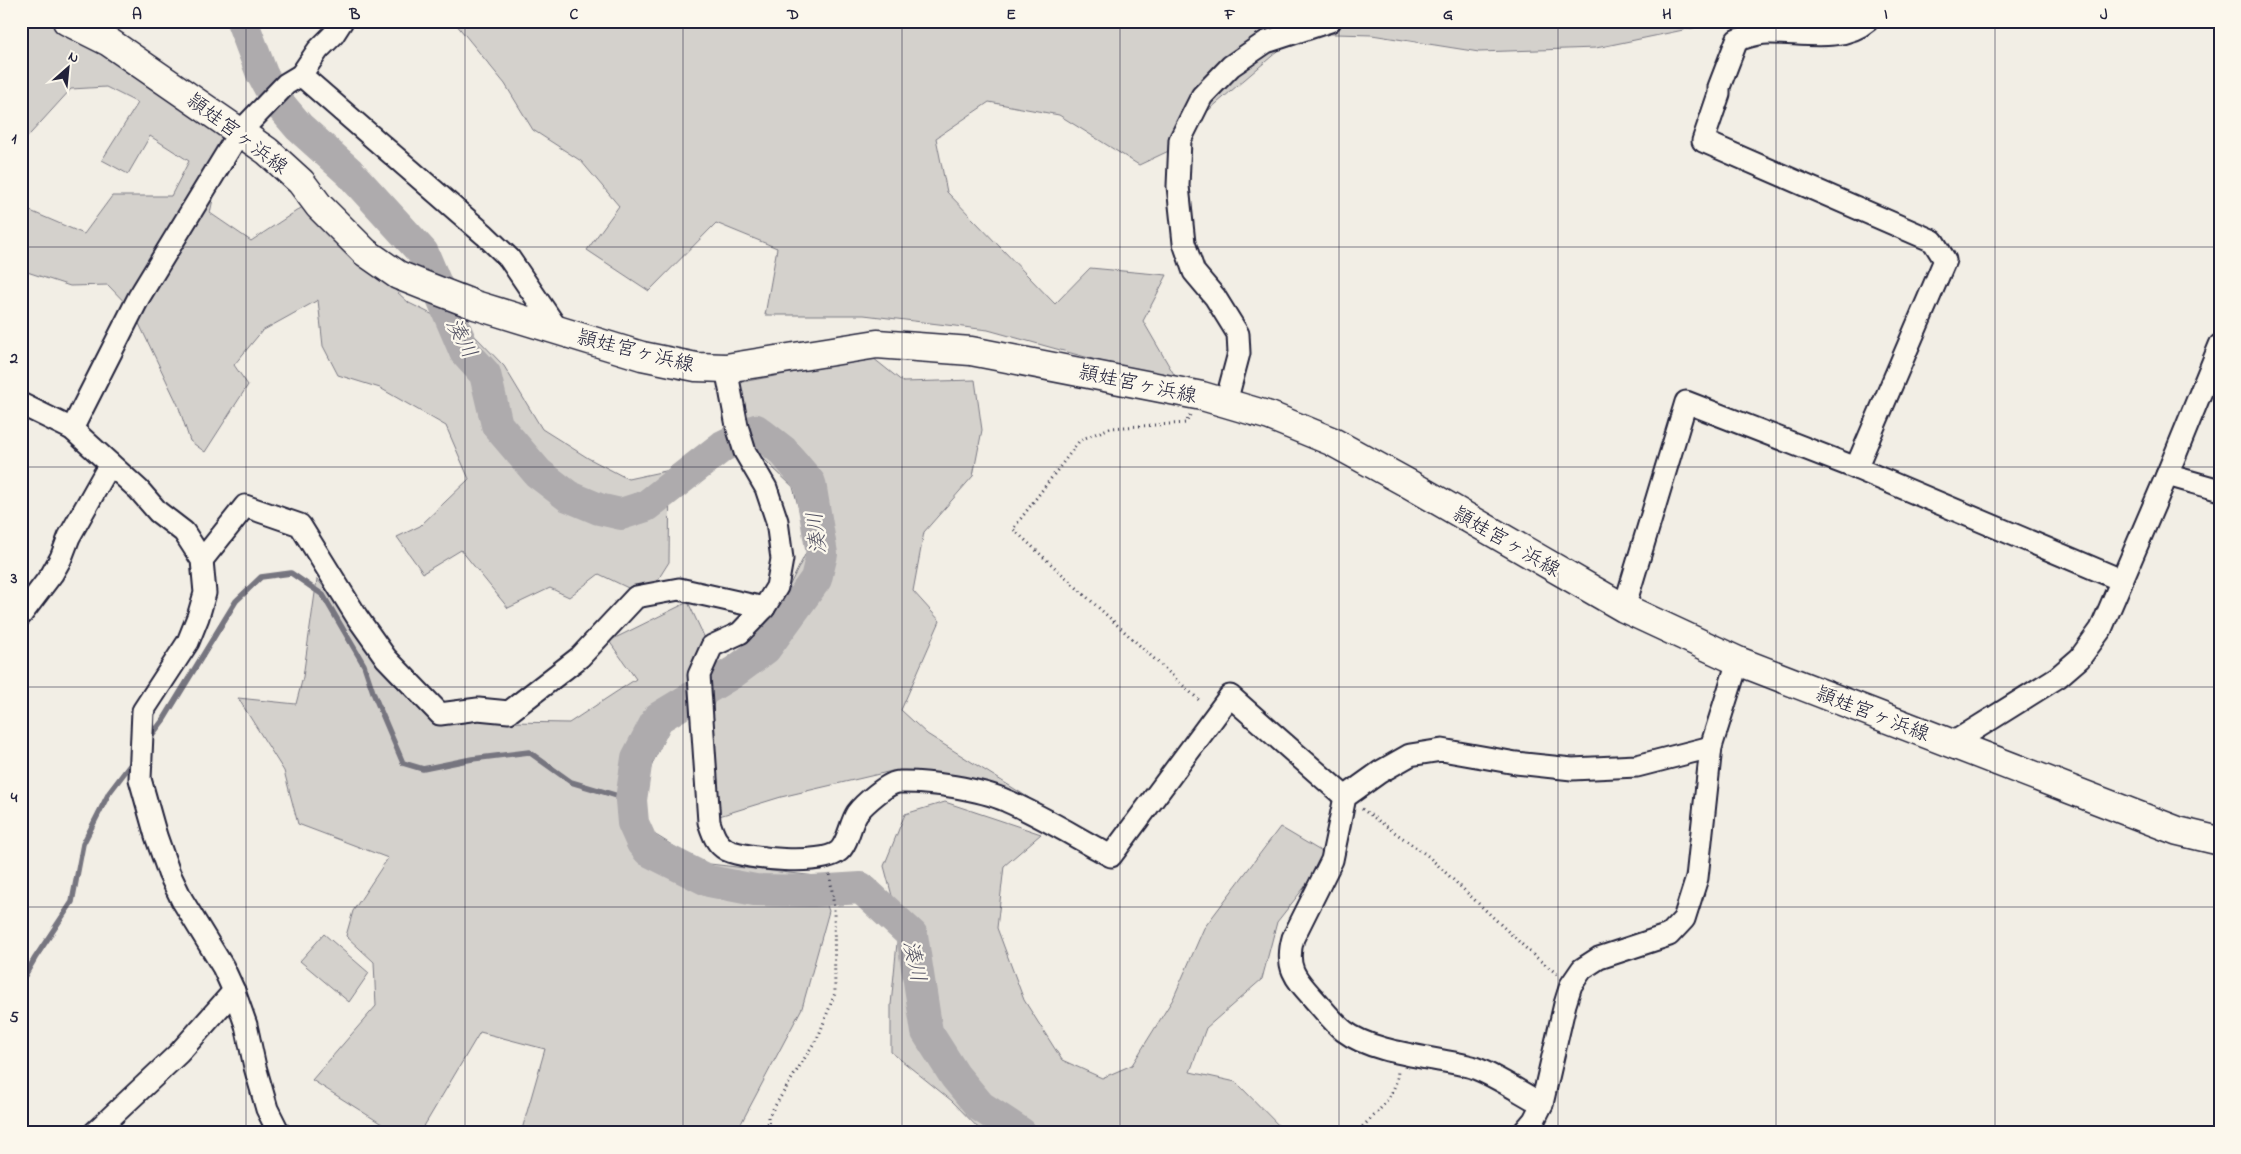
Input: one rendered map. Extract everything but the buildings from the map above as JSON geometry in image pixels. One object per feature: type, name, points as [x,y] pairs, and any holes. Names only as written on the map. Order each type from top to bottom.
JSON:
[{"type":"main road","name":"頴娃宮ヶ浜線","points":[[67,21],[109,42],[175,86],[267,152],[301,182],[319,206],[366,252],[398,275],[475,305],[642,356],[696,367],[726,368],[877,344],[971,351],[1214,399],[1270,416],[1331,441],[1624,608],[1738,661],[2178,831],[2220,842]]},
{"type":"street","points":[[72,429],[139,297],[239,133],[262,108],[293,80],[333,35],[342,21]]},
{"type":"street","points":[[1214,399],[1239,354],[1238,334],[1215,297],[1194,272],[1184,243],[1178,186],[1180,140],[1202,96],[1231,66],[1266,42],[1330,21]]},
{"type":"street","points":[[1856,468],[1944,260],[1934,241],[1703,140],[1719,94],[1719,87],[1737,40],[1766,33],[1836,34],[1858,29],[1867,21]]},
{"type":"street","points":[[293,80],[497,246],[509,258],[558,330]]},
{"type":"street","points":[[1952,744],[2058,677],[2080,658],[2101,629],[2168,475],[2220,345]]},
{"type":"street","points":[[726,368],[737,426],[745,452],[769,496],[777,521],[782,560],[777,587],[764,608],[740,633],[712,646],[699,675],[709,822],[715,840],[727,849],[744,855],[782,860],[828,857],[840,850],[857,813],[876,795],[896,782],[924,783],[981,792],[1006,800],[1111,856],[1230,696],[1345,797]]},
{"type":"street","points":[[1624,608],[1686,402],[1856,468],[2121,580]]},
{"type":"street","points":[[21,404],[72,429],[139,490],[158,512],[184,532],[202,560],[204,593],[198,617],[188,642],[142,711],[140,779],[156,836],[169,873],[182,900],[223,967],[234,991],[246,1025],[267,1109],[279,1133]]},
{"type":"street","points":[[21,614],[52,574],[69,537],[110,464]]},
{"type":"street","points":[[2168,475],[2220,490]]},
{"type":"street","points":[[202,560],[245,506],[300,525],[357,617],[386,658],[440,714],[478,709],[509,712],[580,657],[636,597],[679,589],[764,608]]},
{"type":"street","points":[[1711,747],[1637,766],[1572,769],[1516,763],[1442,750],[1410,755],[1380,772],[1345,797],[1332,860],[1293,938],[1289,950],[1290,966],[1296,979],[1344,1031],[1362,1041],[1398,1052],[1474,1068],[1537,1122],[1565,1004],[1571,985],[1582,969],[1599,958],[1669,935],[1684,919],[1697,878],[1711,747],[1738,661]]},
{"type":"street","points":[[94,1133],[179,1053],[234,991]]},
{"type":"path","points":[[1214,399],[1186,423],[1110,428],[1080,440],[1013,529],[1216,716]]},
{"type":"path","points":[[1345,797],[1428,856],[1532,954],[1571,985]]},
{"type":"path","points":[[769,1133],[768,1117],[819,1035],[835,994],[834,908],[830,878]]},
{"type":"path","points":[[1354,1133],[1380,1110],[1398,1082],[1398,1052]]},
{"type":"shaded area","points":[[21,21],[55,25],[124,62],[227,135],[210,213],[251,241],[304,206],[409,303],[474,335],[504,366],[542,429],[588,458],[628,479],[670,470],[669,562],[647,597],[599,574],[569,597],[550,588],[508,608],[461,550],[423,573],[397,537],[420,526],[469,479],[446,426],[380,388],[338,375],[323,346],[318,300],[262,331],[234,365],[248,385],[205,452],[190,441],[178,405],[133,311],[108,285],[70,286],[21,270],[21,220],[28,210],[84,234],[112,196],[171,196],[189,161],[150,136],[128,174],[102,160],[138,103],[106,87],[71,89],[21,144]]},
{"type":"shaded area","points":[[444,21],[1727,21],[1596,48],[1479,52],[1372,35],[1299,33],[1203,115],[1177,147],[1139,165],[1059,115],[989,102],[936,138],[947,192],[1055,304],[1090,268],[1167,275],[1143,321],[1179,383],[988,330],[864,315],[765,315],[777,248],[716,223],[649,291],[587,250],[619,206],[581,161],[533,130],[505,84],[456,24]]},
{"type":"shaded area","points":[[873,358],[903,382],[975,380],[982,430],[973,476],[924,532],[913,591],[940,621],[901,710],[927,734],[1029,798],[971,784],[892,771],[781,797],[716,817],[707,727],[722,674],[775,614],[809,547],[793,487],[745,441],[720,386]]},
{"type":"shaded area","points":[[317,579],[422,703],[510,722],[569,723],[636,679],[609,641],[688,602],[709,647],[653,762],[633,821],[701,863],[816,876],[829,911],[802,1008],[736,1133],[521,1133],[545,1049],[480,1032],[420,1133],[396,1133],[312,1080],[376,1006],[374,962],[346,936],[353,911],[388,858],[298,824],[284,771],[238,698],[296,704],[303,677]]},
{"type":"shaded area","points":[[945,802],[1041,834],[1004,866],[997,928],[1024,1000],[1062,1060],[1102,1078],[1132,1065],[1173,999],[1204,928],[1280,827],[1329,856],[1277,922],[1262,979],[1206,1028],[1190,1072],[1236,1082],[1286,1133],[983,1133],[952,1101],[891,1052],[891,1005],[899,922],[884,866],[905,814]]},
{"type":"shaded area","points":[[324,934],[369,973],[349,1002],[300,961]]},
{"type":"waterway","name":"湊川","points":[[242,21],[262,74],[276,100],[299,127],[349,172],[423,253],[465,352],[485,374],[497,425],[538,473],[568,496],[599,509],[621,514],[646,506],[723,446],[756,430],[783,451],[810,483],[822,554],[816,579],[765,649],[734,672],[658,718],[637,758],[631,800],[633,823],[642,843],[649,851],[709,881],[755,890],[813,891],[861,888],[912,935],[927,1032],[955,1076],[980,1106],[1021,1133]]},
{"type":"waterway","points":[[148,740],[164,719],[236,601],[261,577],[291,573],[323,595],[364,665],[374,695],[403,763],[423,769],[472,759],[529,752],[571,782],[631,800]]},
{"type":"waterway","points":[[21,982],[72,902],[83,844],[109,793],[134,760]]}]
